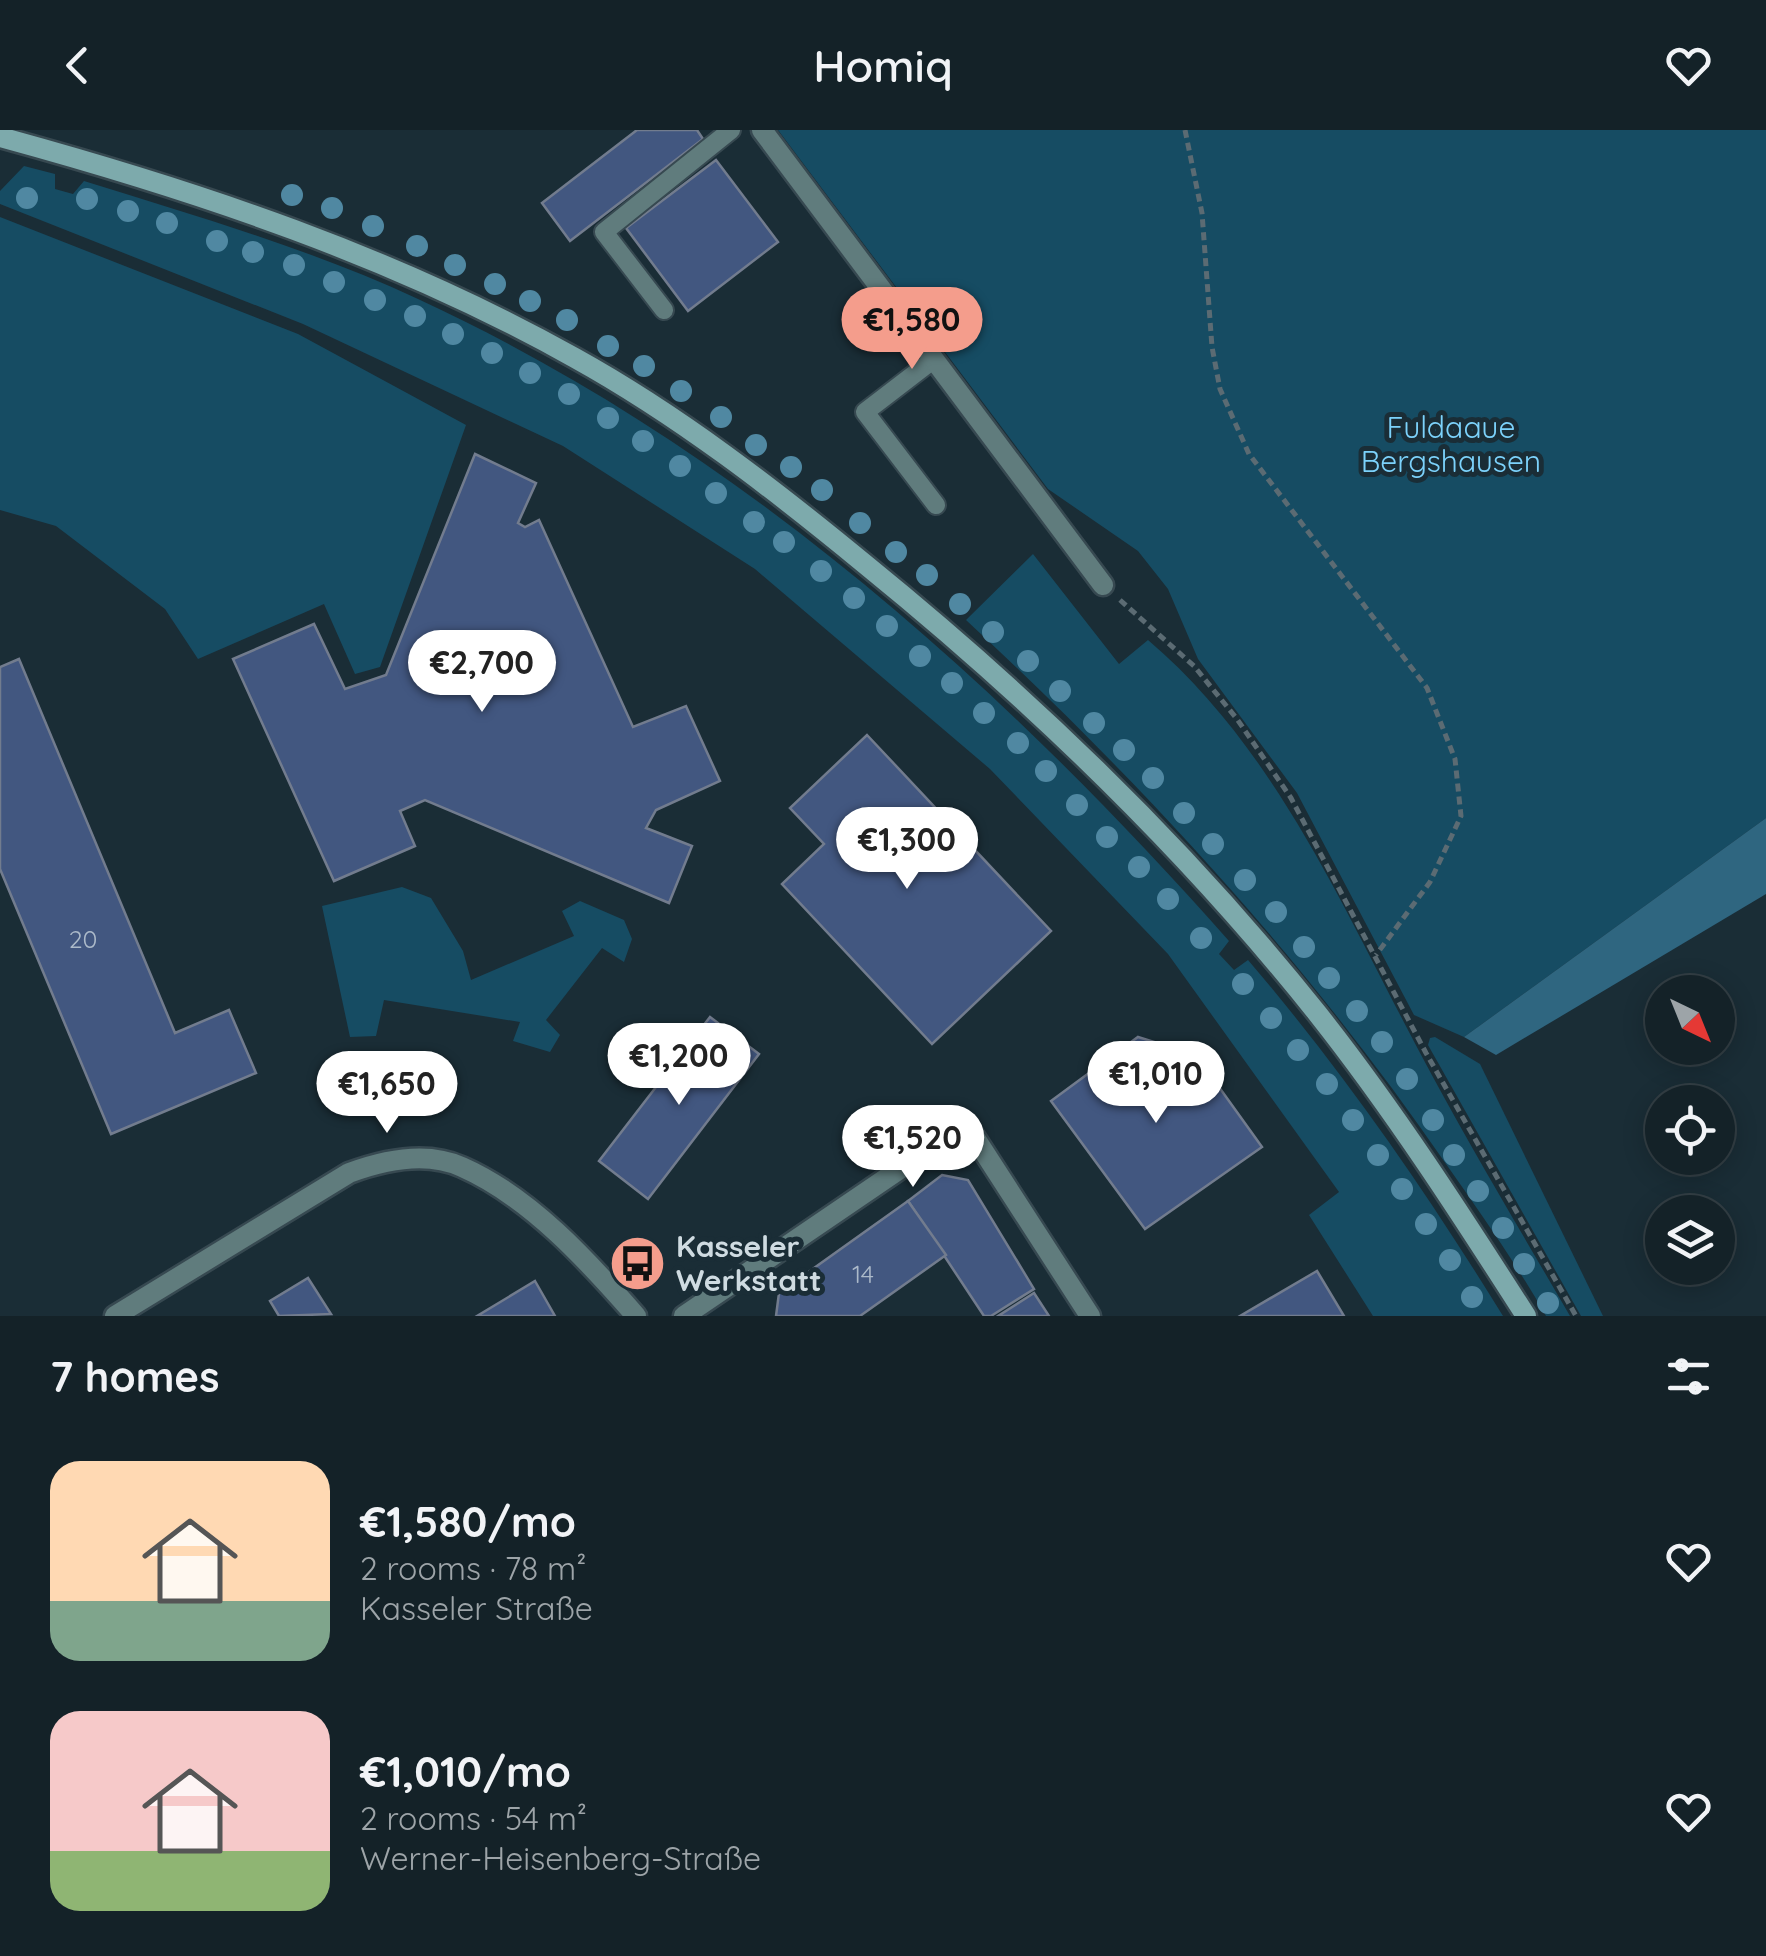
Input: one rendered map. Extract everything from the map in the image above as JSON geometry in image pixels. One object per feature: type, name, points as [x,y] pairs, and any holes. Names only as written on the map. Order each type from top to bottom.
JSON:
[{"type":"main road","points":[[0,137],[273,221],[427,284],[576,358],[792,504],[964,645],[1063,734],[1220,900],[1316,1013],[1378,1096],[1526,1316]]},
{"type":"street","points":[[762,130],[1103,585]]},
{"type":"street","points":[[684,1316],[966,1124],[1090,1316]]},
{"type":"street","points":[[114,1316],[350,1173],[382,1161],[422,1159],[460,1166],[532,1211],[587,1260],[636,1316]]},
{"type":"lane","points":[[664,310],[604,232],[731,130]]},
{"type":"lane","points":[[934,359],[864,412],[936,505]]},
{"type":"path","points":[[1185,130],[1202,212],[1212,347],[1220,389],[1249,454],[1428,688],[1455,759],[1460,816],[1430,882],[1376,955]]},
{"type":"path","points":[[1103,585],[1194,666],[1291,798],[1426,1053],[1576,1316]]},
{"type":"green space","name":"Fuldaaue Bergshausen","points":[[778,130],[1766,130],[1766,818],[1464,1037],[1414,1015],[1297,793],[1198,659],[1168,589],[1138,551],[1048,489]]},
{"type":"green space","points":[[24,166],[55,174],[55,189],[73,194],[84,181],[295,249],[418,299],[534,358],[646,424],[753,498],[856,578],[1050,752],[1141,845],[1229,941],[1219,954],[1234,970],[1248,960],[1382,1133],[1503,1316],[1373,1316],[1309,1215],[1339,1192],[1168,954],[990,769],[755,569],[563,446],[303,324],[0,204],[0,191]]},
{"type":"green space","points":[[0,217],[298,334],[466,425],[380,667],[355,674],[324,604],[198,659],[165,609],[56,526],[0,510]]},
{"type":"green space","points":[[1033,554],[1119,664],[1148,640],[1193,683],[1269,779],[1333,886],[1437,1084],[1570,1316],[1546,1316],[1498,1239],[1393,1089],[1221,878],[1097,747],[966,620]]},
{"type":"green space","points":[[402,887],[431,898],[463,951],[471,980],[574,936],[562,911],[580,901],[624,920],[632,939],[624,962],[602,948],[546,1020],[560,1035],[550,1052],[513,1041],[520,1022],[384,1000],[376,1036],[350,1037],[322,906]]},
{"type":"green space","points":[[1435,1037],[1480,1064],[1603,1316],[1581,1316],[1428,1045],[1430,1038]]},
{"type":"shaded area","points":[[1766,818],[1766,894],[1496,1055],[1464,1037]]},
{"type":"building","points":[[637,130],[697,130],[703,139],[570,241],[542,203]]},
{"type":"building","points":[[716,160],[778,242],[688,311],[626,228]]},
{"type":"building","points":[[475,454],[536,483],[518,523],[525,527],[539,520],[633,727],[686,706],[720,781],[656,810],[646,828],[692,846],[669,903],[425,800],[400,811],[415,846],[334,881],[233,659],[314,624],[345,689],[386,675]]},
{"type":"building","points":[[19,659],[175,1033],[229,1010],[256,1073],[111,1134],[0,869],[0,667]]},
{"type":"building","points":[[867,735],[1051,931],[932,1044],[782,884],[824,844],[790,808]]},
{"type":"building","points":[[710,1017],[759,1054],[648,1199],[599,1161]]},
{"type":"building","points":[[1138,1037],[1196,1055],[1262,1147],[1145,1229],[1051,1101]]},
{"type":"building","points":[[942,1175],[968,1180],[1034,1289],[991,1316],[984,1316],[908,1201]]},
{"type":"building","points":[[908,1201],[946,1255],[860,1316],[776,1316],[779,1293]]},
{"type":"building","points":[[1317,1271],[1344,1316],[1240,1316]]},
{"type":"building","points":[[308,1278],[331,1314],[279,1316],[270,1301]]},
{"type":"building","points":[[535,1281],[555,1316],[477,1316]]},
{"type":"building","points":[[1034,1293],[1049,1316],[998,1316]]},
{"type":"place","name":"Kasseler Werkstatt","points":[[637,1264]]}]
